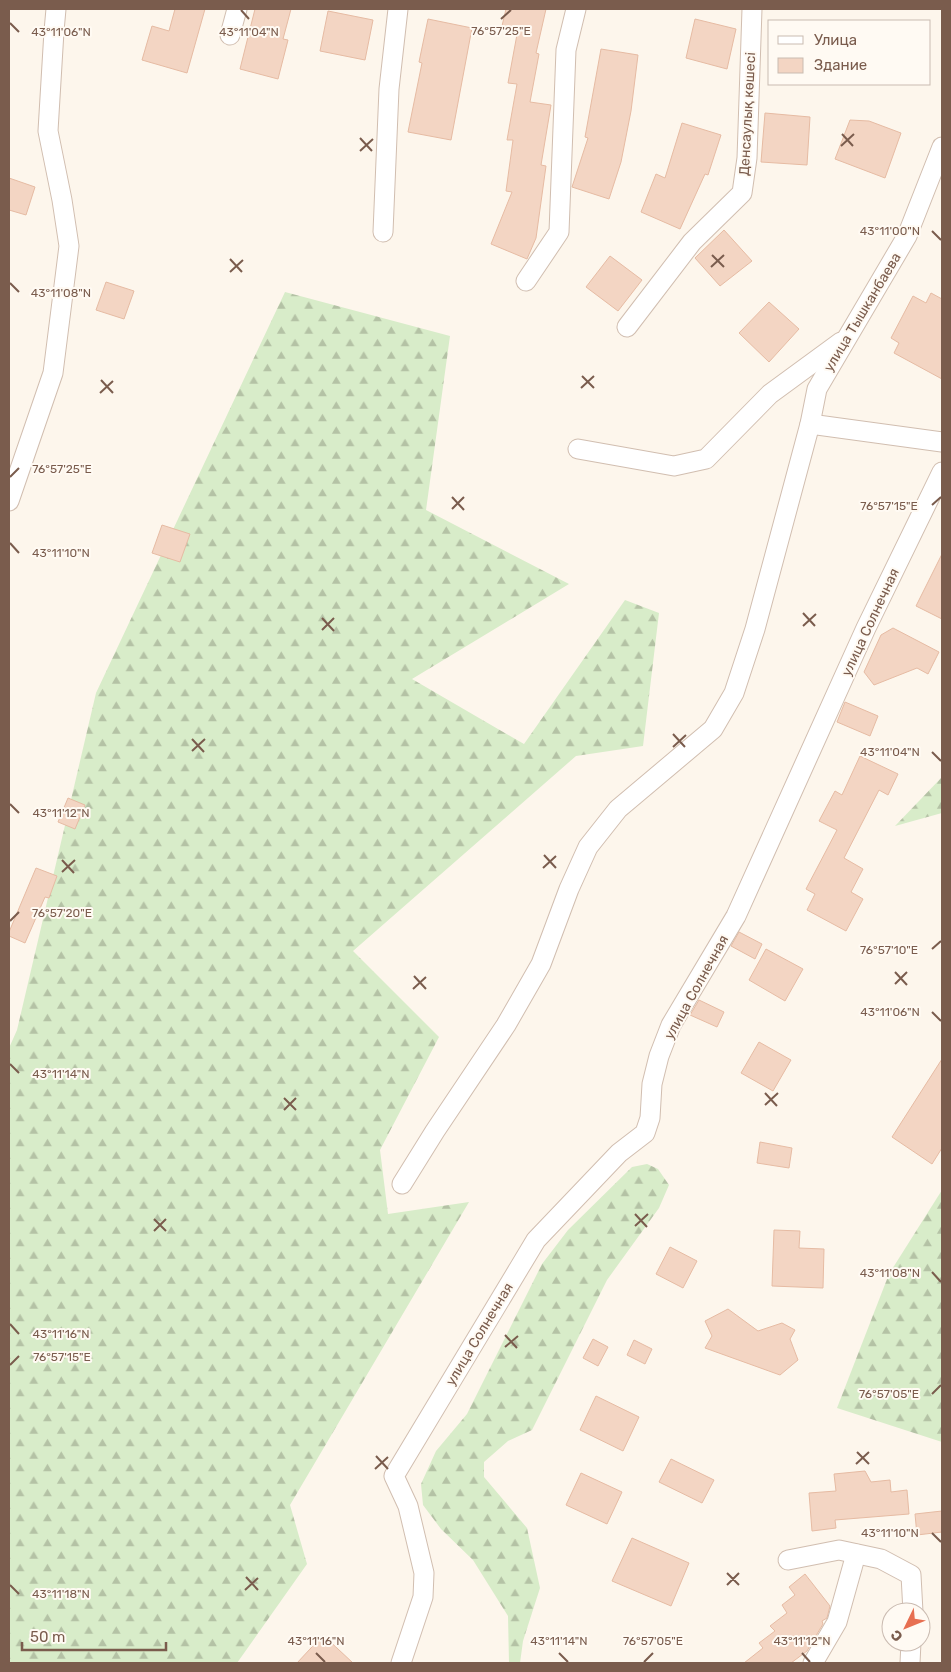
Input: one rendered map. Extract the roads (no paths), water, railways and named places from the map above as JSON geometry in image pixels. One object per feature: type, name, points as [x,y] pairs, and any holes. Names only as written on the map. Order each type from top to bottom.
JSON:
[{"type":"street","points":[[9,501],[53,374],[69,246],[48,131],[56,9]]},
{"type":"street","points":[[230,35],[237,9]]},
{"type":"street","points":[[384,232],[389,89],[398,9]]},
{"type":"street","points":[[526,281],[559,232],[566,50],[576,9]]},
{"type":"street","name":"Денсаулық көшесі","points":[[627,327],[692,242],[742,193],[748,158],[752,9]]},
{"type":"street","name":"улица Тышканбаева","points":[[402,1184],[506,1025],[541,964],[569,889],[588,847],[618,809],[713,729],[734,693],[755,629],[810,424],[817,389],[907,236],[942,147]]},
{"type":"street","points":[[578,449],[674,466],[706,459],[770,394],[848,337]]},
{"type":"street","points":[[810,424],[942,442]]},
{"type":"street","name":"улица Солнечная","points":[[402,1663],[423,1597],[424,1573],[408,1506],[394,1476],[536,1240],[619,1153],[645,1133],[650,1118],[652,1084],[659,1056],[671,1025],[736,916],[866,628],[942,472]]},
{"type":"street","points":[[788,1560],[839,1550],[881,1559],[911,1575],[912,1602]]},
{"type":"street","points":[[813,1663],[837,1622],[856,1554]]}]
